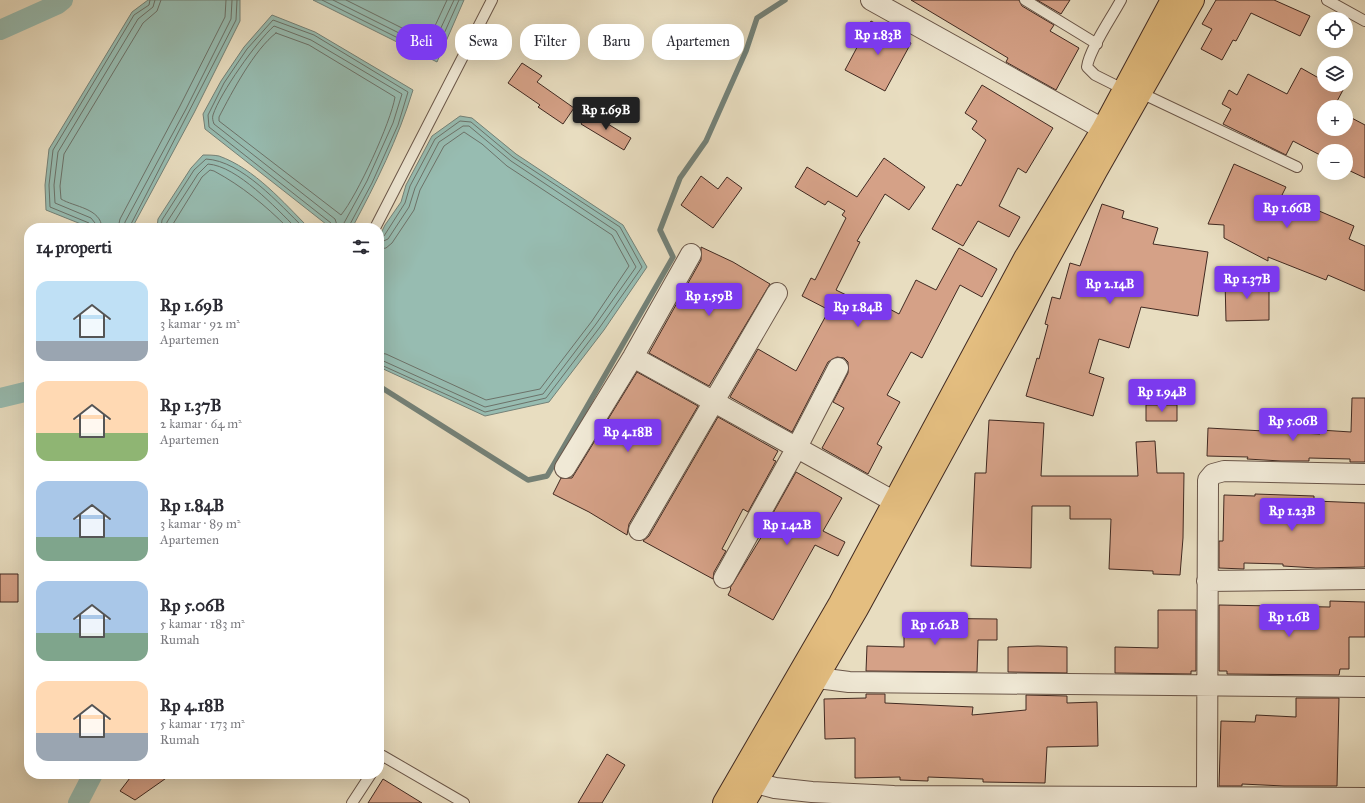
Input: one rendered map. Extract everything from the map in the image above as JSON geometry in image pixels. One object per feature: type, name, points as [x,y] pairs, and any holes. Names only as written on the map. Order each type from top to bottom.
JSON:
[{"type":"highway","points":[[744,803],[818,678],[1096,171],[1172,0]]},
{"type":"highway","points":[[724,803],[840,604],[1025,258],[1103,129],[1132,91],[1193,0]]},
{"type":"street","points":[[871,0],[1103,129]]},
{"type":"street","points":[[565,468],[633,357],[691,254]]},
{"type":"street","points":[[639,530],[777,293]]},
{"type":"street","points":[[633,357],[796,449],[895,502]]},
{"type":"street","points":[[724,578],[796,449],[838,368]]},
{"type":"street","points":[[1207,796],[1208,480],[1213,474],[1224,470],[1365,474]]},
{"type":"street","points":[[1207,581],[1365,579]]},
{"type":"street","points":[[818,678],[849,682],[1207,687],[1365,687]]},
{"type":"street","points":[[756,783],[776,788],[812,792],[894,796],[1207,796],[1365,798]]},
{"type":"lane","points":[[378,223],[492,0]]},
{"type":"lane","points":[[1025,0],[1097,44]]},
{"type":"lane","points":[[1121,0],[1088,62],[1088,67],[1095,75],[1297,167]]},
{"type":"lane","points":[[1327,0],[1365,21]]},
{"type":"lane","points":[[384,757],[461,802]]},
{"type":"lane","points":[[352,803],[368,779]]},
{"type":"water","points":[[148,0],[240,0],[240,21],[194,113],[135,223],[78,223],[46,210],[45,185],[49,149],[132,12]]},
{"type":"water","points":[[313,0],[464,0],[447,39],[447,24],[396,24],[396,42]]},
{"type":"water","points":[[272,15],[315,32],[413,90],[401,126],[370,194],[355,223],[325,223],[205,129],[203,114],[221,81],[244,47]]},
{"type":"water","points":[[460,116],[472,118],[516,154],[623,225],[647,267],[604,330],[549,402],[485,416],[384,369],[384,227],[401,202],[406,185],[432,136]]},
{"type":"water","points":[[203,155],[219,156],[232,162],[245,169],[268,187],[304,223],[158,223],[158,219],[191,168]]},
{"type":"building","points":[[911,0],[1019,0],[1022,6],[1054,25],[1050,31],[1079,48],[1056,90],[1006,62],[1008,58]]},
{"type":"building","points":[[1037,0],[1070,0],[1061,14]]},
{"type":"building","points":[[1216,0],[1274,0],[1310,16],[1300,36],[1251,13],[1236,41],[1233,40],[1222,60],[1201,49],[1212,29],[1202,24]]},
{"type":"building","points":[[871,21],[911,43],[885,91],[845,70]]},
{"type":"building","points":[[522,63],[542,76],[537,82],[574,108],[563,124],[538,107],[540,105],[508,83]]},
{"type":"building","points":[[1301,68],[1317,77],[1317,92],[1342,92],[1338,100],[1317,100],[1317,136],[1353,136],[1353,119],[1365,125],[1365,178],[1353,172],[1353,144],[1317,144],[1317,153],[1293,141],[1286,155],[1223,124],[1231,109],[1222,104],[1229,90],[1237,95],[1248,74],[1287,94]]},
{"type":"building","points":[[982,85],[1053,128],[1026,173],[1018,168],[999,206],[1020,217],[1009,237],[978,221],[963,246],[932,229],[957,184],[961,186],[986,140],[972,129],[977,121],[965,113]]},
{"type":"building","points":[[588,112],[631,138],[624,150],[581,124]]},
{"type":"building","points":[[884,158],[925,187],[909,210],[885,194],[857,241],[860,242],[836,290],[875,309],[878,303],[899,314],[916,280],[936,290],[959,248],[997,269],[982,297],[960,285],[922,358],[911,352],[887,395],[900,402],[877,444],[882,447],[868,474],[822,448],[844,408],[833,402],[848,373],[848,362],[844,358],[837,357],[828,362],[792,432],[730,397],[758,349],[796,371],[829,310],[802,296],[811,278],[815,280],[846,218],[842,215],[845,211],[828,201],[825,205],[795,187],[807,167],[857,197]]},
{"type":"building","points":[[1234,164],[1286,187],[1282,195],[1354,226],[1349,239],[1365,246],[1365,291],[1328,275],[1326,280],[1268,257],[1268,261],[1224,238],[1224,225],[1208,224]]},
{"type":"building","points":[[701,176],[718,189],[727,177],[742,188],[713,228],[681,205]]},
{"type":"building","points":[[1102,204],[1124,211],[1122,218],[1158,228],[1153,244],[1208,252],[1198,316],[1141,307],[1129,348],[1099,339],[1089,373],[1104,378],[1093,416],[1026,396],[1037,358],[1039,359],[1048,325],[1045,324],[1052,297],[1060,299],[1070,263],[1080,266]]},
{"type":"building","points":[[701,247],[733,262],[770,284],[709,386],[649,353],[701,260]]},
{"type":"building","points":[[1269,279],[1269,320],[1226,321],[1225,280]]},
{"type":"building","points":[[637,372],[698,406],[629,524],[627,535],[589,512],[553,494],[561,478],[572,478]]},
{"type":"building","points":[[1352,398],[1365,398],[1365,462],[1350,462],[1350,459],[1309,458],[1309,461],[1281,461],[1247,459],[1248,457],[1207,456],[1208,428],[1320,434],[1320,430],[1351,432]]},
{"type":"building","points":[[1146,405],[1177,405],[1177,421],[1146,421]]},
{"type":"building","points":[[718,417],[778,451],[773,460],[776,461],[748,512],[743,509],[722,549],[726,551],[714,572],[713,579],[643,541],[649,536]]},
{"type":"building","points":[[989,420],[1044,423],[1041,476],[1138,476],[1136,442],[1155,441],[1157,473],[1184,473],[1183,538],[1180,575],[1153,574],[1153,571],[1109,569],[1111,519],[1070,519],[1070,506],[1032,506],[1031,568],[971,566],[975,473],[986,473]]},
{"type":"building","points":[[796,472],[842,498],[823,531],[845,542],[838,556],[815,545],[773,620],[728,595],[731,589],[730,588],[770,523],[768,522]]},
{"type":"building","points":[[1255,494],[1314,496],[1314,501],[1365,503],[1365,567],[1316,568],[1283,566],[1283,564],[1244,563],[1244,569],[1219,568],[1219,541],[1223,541],[1224,495],[1255,496]]},
{"type":"building","points":[[0,574],[18,574],[18,602],[0,602]]},
{"type":"building","points":[[1330,601],[1365,602],[1365,637],[1349,637],[1349,669],[1340,669],[1339,675],[1227,674],[1227,671],[1219,671],[1219,605],[1330,607]]},
{"type":"building","points":[[1158,610],[1196,610],[1196,671],[1191,671],[1191,674],[1115,673],[1115,647],[1158,648]]},
{"type":"building","points":[[904,618],[997,619],[997,640],[978,640],[977,672],[866,671],[867,646],[904,647]]},
{"type":"building","points":[[1008,647],[1067,647],[1067,673],[1008,672]]},
{"type":"building","points":[[866,694],[885,694],[885,703],[973,707],[972,715],[1026,710],[1026,695],[1067,696],[1067,703],[1097,702],[1098,746],[1047,747],[1045,783],[983,782],[983,779],[928,777],[928,781],[900,780],[900,777],[855,778],[855,738],[825,739],[824,699],[866,698]]},
{"type":"building","points":[[1296,698],[1339,698],[1337,786],[1242,784],[1242,786],[1219,786],[1221,721],[1255,722],[1256,715],[1296,717]]},
{"type":"building","points":[[607,754],[625,765],[602,803],[578,803]]},
{"type":"building","points":[[129,779],[165,779],[135,800],[120,791]]},
{"type":"building","points":[[383,779],[422,803],[368,803]]},
{"type":"waterway","points":[[0,30],[58,4],[63,0]]},
{"type":"waterway","points":[[384,389],[528,480],[547,476],[673,257],[660,230],[680,178],[706,141],[746,51],[757,18],[785,0]]},
{"type":"waterway","points":[[0,398],[24,392]]},
{"type":"waterway","points":[[78,803],[90,779]]}]
